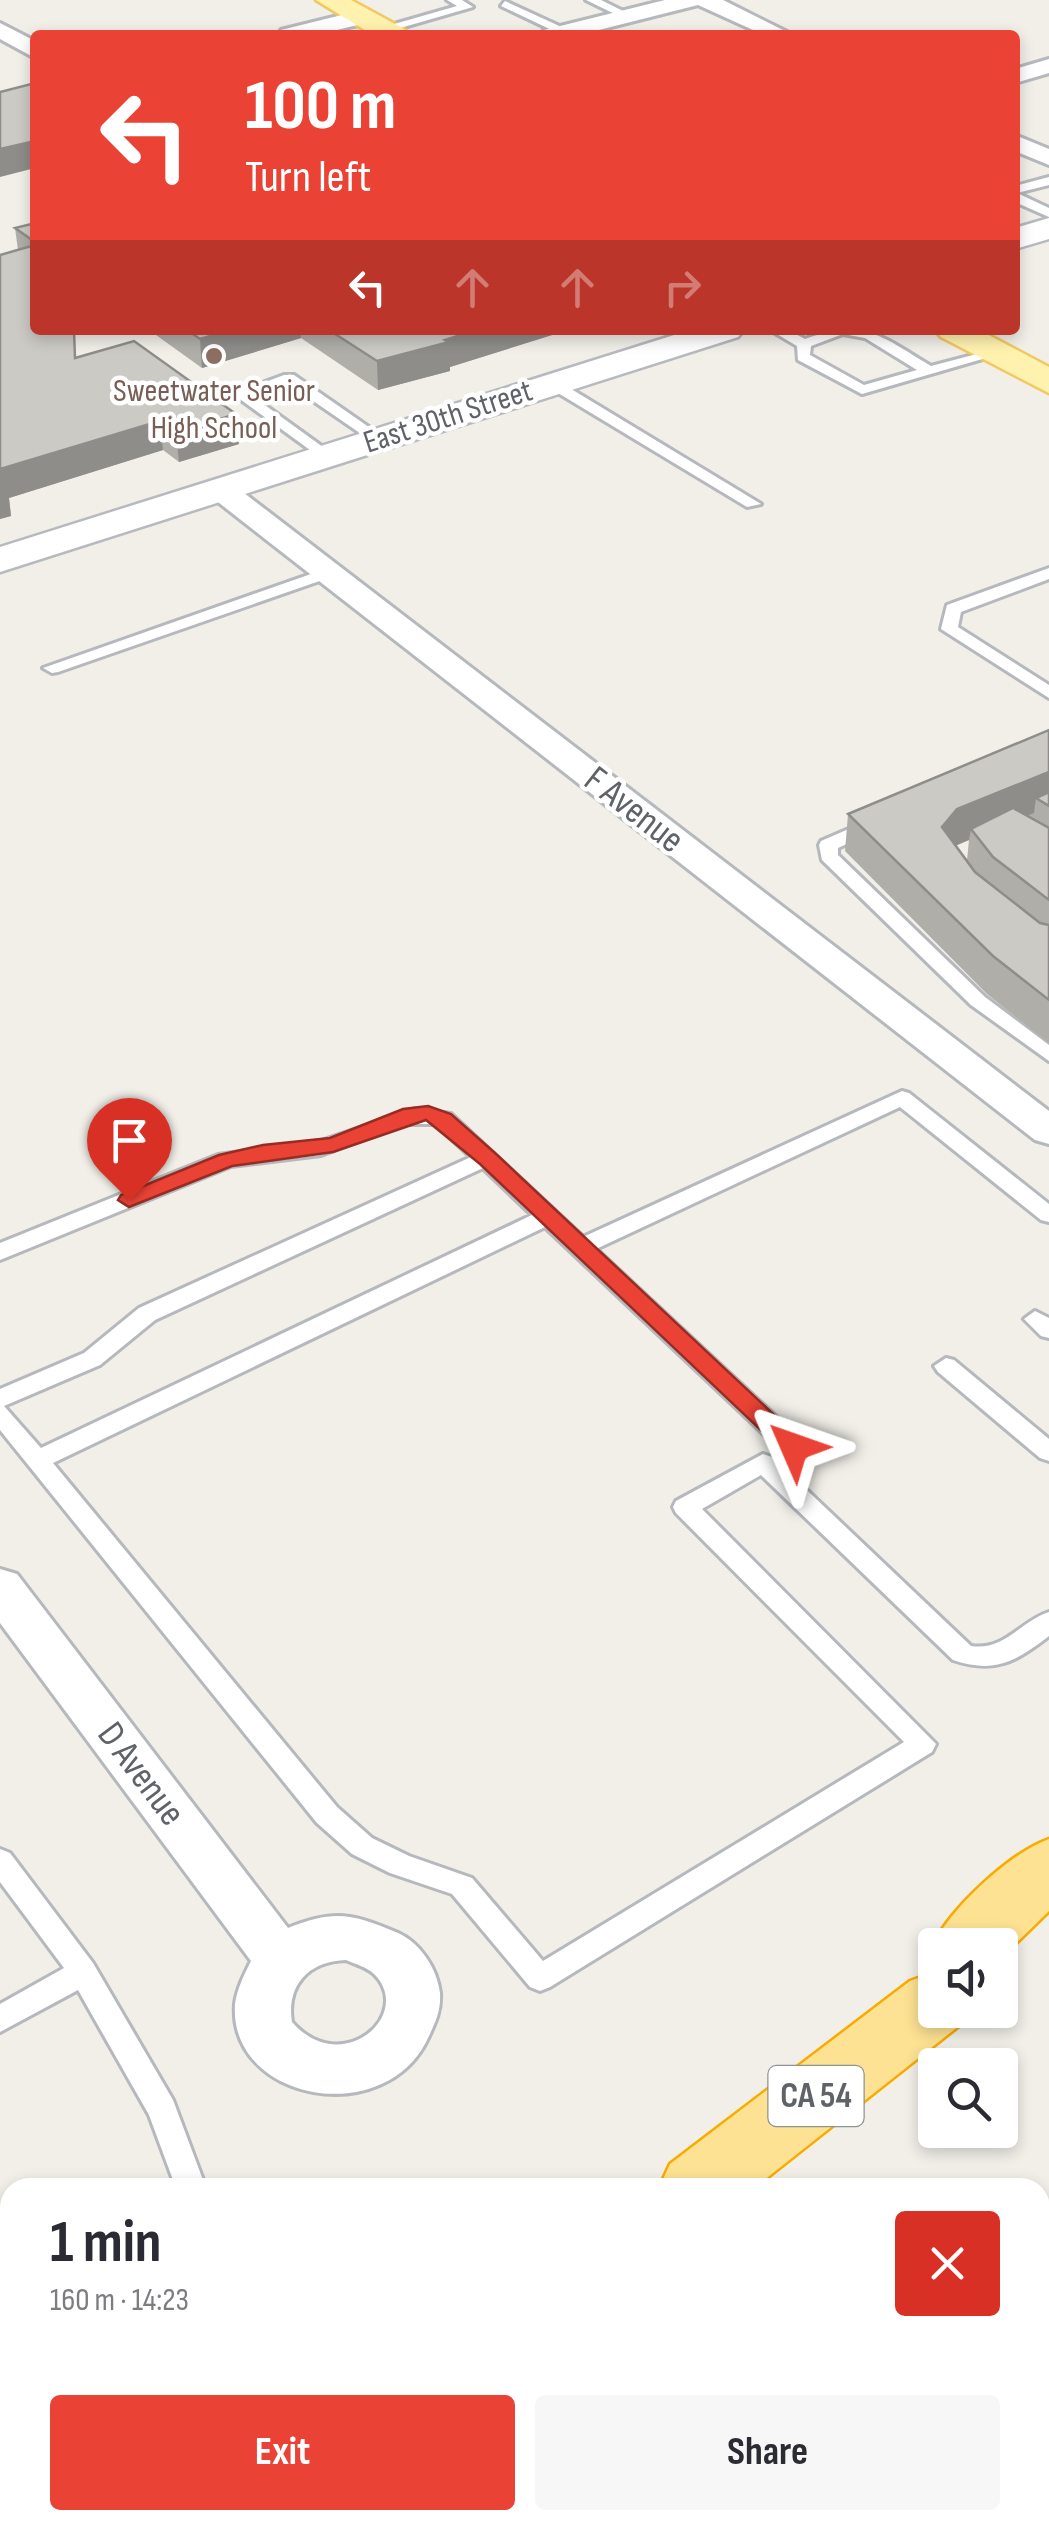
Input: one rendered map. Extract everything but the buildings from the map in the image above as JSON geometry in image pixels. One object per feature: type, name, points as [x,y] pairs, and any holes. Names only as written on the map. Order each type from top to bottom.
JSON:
[{"type":"highway","points":[[986,1928],[1049,1868]]},
{"type":"highway","points":[[1018,1938],[1049,1913]]},
{"type":"highway","points":[[778,2126],[918,1992]]},
{"type":"highway","name":"CA 54","points":[[709,2178],[918,2015]]},
{"type":"main road","points":[[330,0],[380,27]]},
{"type":"main road","points":[[1020,237],[1049,228]]},
{"type":"main road","name":"East 30th Street","points":[[0,560],[710,335]]},
{"type":"main road","points":[[962,335],[1049,382]]},
{"type":"street","points":[[570,30],[691,0]]},
{"type":"street","points":[[704,0],[771,30]]},
{"type":"street","points":[[346,30],[380,27]]},
{"type":"street","points":[[0,30],[30,48]]},
{"type":"street","points":[[1020,75],[1049,66]]},
{"type":"street","points":[[1020,144],[1049,158]]},
{"type":"street","name":"F Avenue","points":[[220,490],[1049,1131]]},
{"type":"street","name":"D Avenue","points":[[0,1587],[282,1961]]},
{"type":"lane","points":[[380,27],[467,7],[453,0]]},
{"type":"lane","points":[[592,0],[627,16]]},
{"type":"lane","points":[[505,4],[553,30]]},
{"type":"lane","points":[[1020,192],[1049,181]]},
{"type":"lane","points":[[1020,197],[1049,214]]},
{"type":"lane","points":[[787,335],[804,344],[829,335]]},
{"type":"lane","points":[[871,335],[930,372]]},
{"type":"lane","points":[[804,344],[803,356],[862,390],[996,353]]},
{"type":"lane","points":[[326,456],[240,394],[288,378],[378,439]]},
{"type":"lane","points":[[552,384],[753,504]]},
{"type":"lane","points":[[52,668],[328,573]]},
{"type":"lane","points":[[1049,573],[953,609],[949,629],[1049,693]]},
{"type":"lane","points":[[899,812],[828,846],[828,856],[978,1001],[1049,1055]]},
{"type":"lane","points":[[580,1247],[902,1098],[1049,1216]]},
{"type":"lane","points":[[0,1252],[226,1160],[333,1145],[411,1114],[428,1113],[443,1119],[487,1158],[794,1447]]},
{"type":"lane","points":[[0,1399],[92,1360],[148,1314],[487,1158]]},
{"type":"lane","points":[[37,1460],[548,1216]]},
{"type":"lane","points":[[946,1366],[1049,1452]]},
{"type":"lane","points":[[0,1414],[326,1815],[375,1852],[400,1865],[462,1886],[540,1978],[922,1744],[685,1507],[763,1463],[962,1653],[980,1661],[1002,1656],[1049,1622]]},
{"type":"lane","points":[[3,1872],[82,1972],[162,2110],[187,2178]]},
{"type":"lane","points":[[0,2019],[82,1972]]},
{"type":"place","name":"Sweetwater Senior High School","points":[[214,356]]},
{"type":"route","points":[[129,1200],[226,1160],[333,1145],[411,1114],[428,1113],[443,1119],[487,1158],[794,1447]]}]
